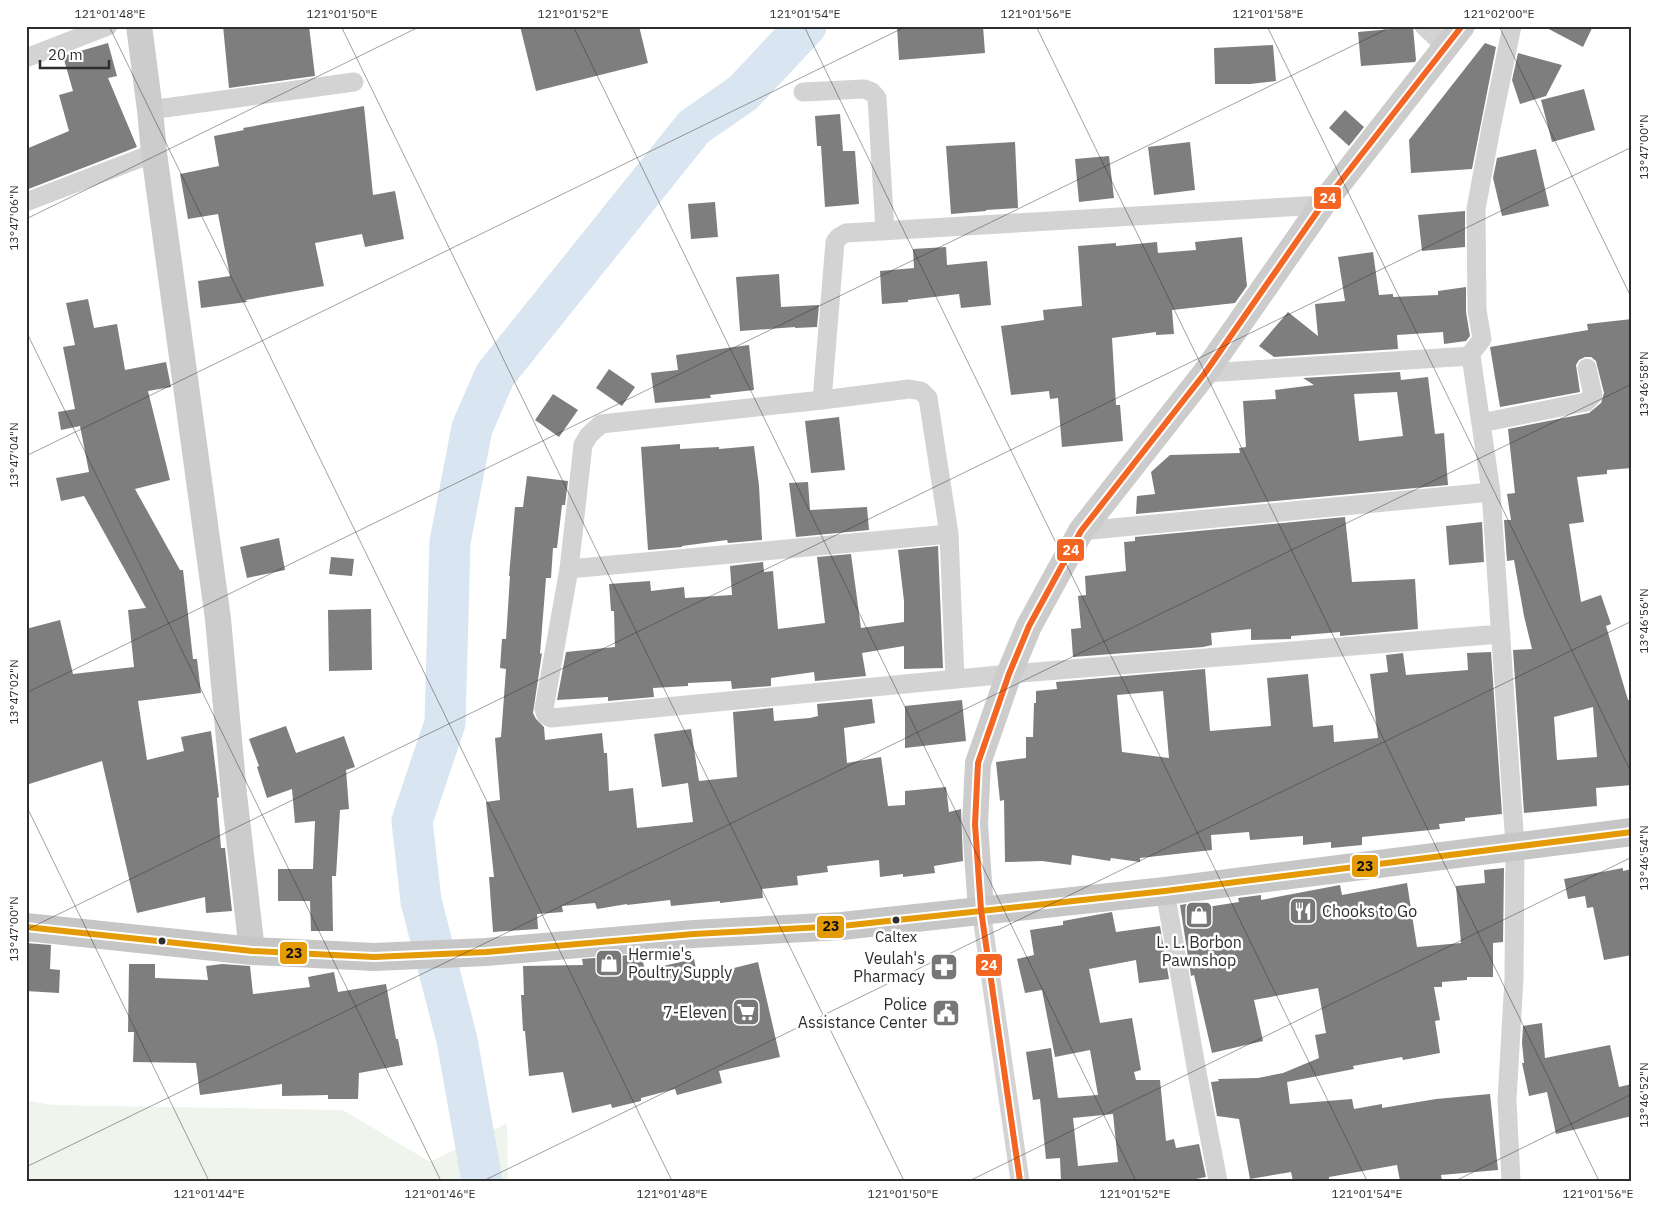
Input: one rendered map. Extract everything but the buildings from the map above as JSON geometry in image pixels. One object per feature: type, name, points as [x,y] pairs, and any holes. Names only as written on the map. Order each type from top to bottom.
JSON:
[{"type":"main road","points":[[26,927],[252,951],[374,957],[486,952],[694,934],[842,926],[1165,891],[1632,832]]},
{"type":"street","points":[[26,58],[108,26]]},
{"type":"street","points":[[139,26],[154,153],[218,619],[234,794],[252,951]]},
{"type":"street","points":[[1424,26],[1446,47]]},
{"type":"street","points":[[1020,1181],[981,910],[976,824],[978,763],[1009,674],[1029,626],[1080,531],[1204,374],[1322,205],[1462,26]]},
{"type":"street","points":[[1204,374],[1469,356],[1482,339],[1477,310],[1476,209],[1512,26]]},
{"type":"street","points":[[150,110],[354,82]]},
{"type":"street","points":[[802,92],[864,89],[872,92],[877,98],[884,231]]},
{"type":"street","points":[[26,202],[154,153]]},
{"type":"street","points":[[822,400],[835,242],[846,232],[1322,205]]},
{"type":"street","points":[[1469,356],[1471,356],[1491,492],[1515,846],[1514,979],[1507,1100],[1511,1181]]},
{"type":"street","points":[[1481,423],[1586,402],[1593,395],[1587,368]]},
{"type":"street","points":[[955,679],[949,534],[928,398],[921,392],[909,389],[601,424],[589,436],[584,445],[569,569],[544,708],[546,715],[551,718],[1009,674],[1501,634]]},
{"type":"street","points":[[1080,531],[1491,492]]},
{"type":"street","points":[[569,569],[949,534]]},
{"type":"street","points":[[1165,891],[1218,1181]]},
{"type":"shaded area","points":[[26,1100],[52,1105],[343,1110],[430,1162],[507,1123],[508,1181],[26,1181]]},
{"type":"waterway","points":[[482,1181],[457,1040],[421,901],[412,821],[445,723],[450,542],[472,428],[495,375],[694,127],[743,93],[806,26]]},
{"type":"transit line","name":"24","points":[[1020,1181],[981,910],[975,824],[978,763],[1009,674],[1029,626],[1081,531],[1205,373],[1322,205],[1462,26]]},
{"type":"transit line","name":"23","points":[[26,927],[252,951],[374,957],[486,952],[694,934],[842,926],[1165,891],[1632,832]]},
{"type":"place","name":"Chooks to Go","points":[[1303,911]]},
{"type":"place","name":"L. L. Borbon Pawnshop","points":[[1199,915]]},
{"type":"place","name":"Caltex","points":[[896,920]]},
{"type":"place","name":"Hermie's Poultry Supply","points":[[609,963]]},
{"type":"place","name":"Veulah's Pharmacy","points":[[944,967]]},
{"type":"place","name":"7-Eleven","points":[[746,1012]]},
{"type":"place","name":"Police Assistance Center","points":[[946,1013]]}]
